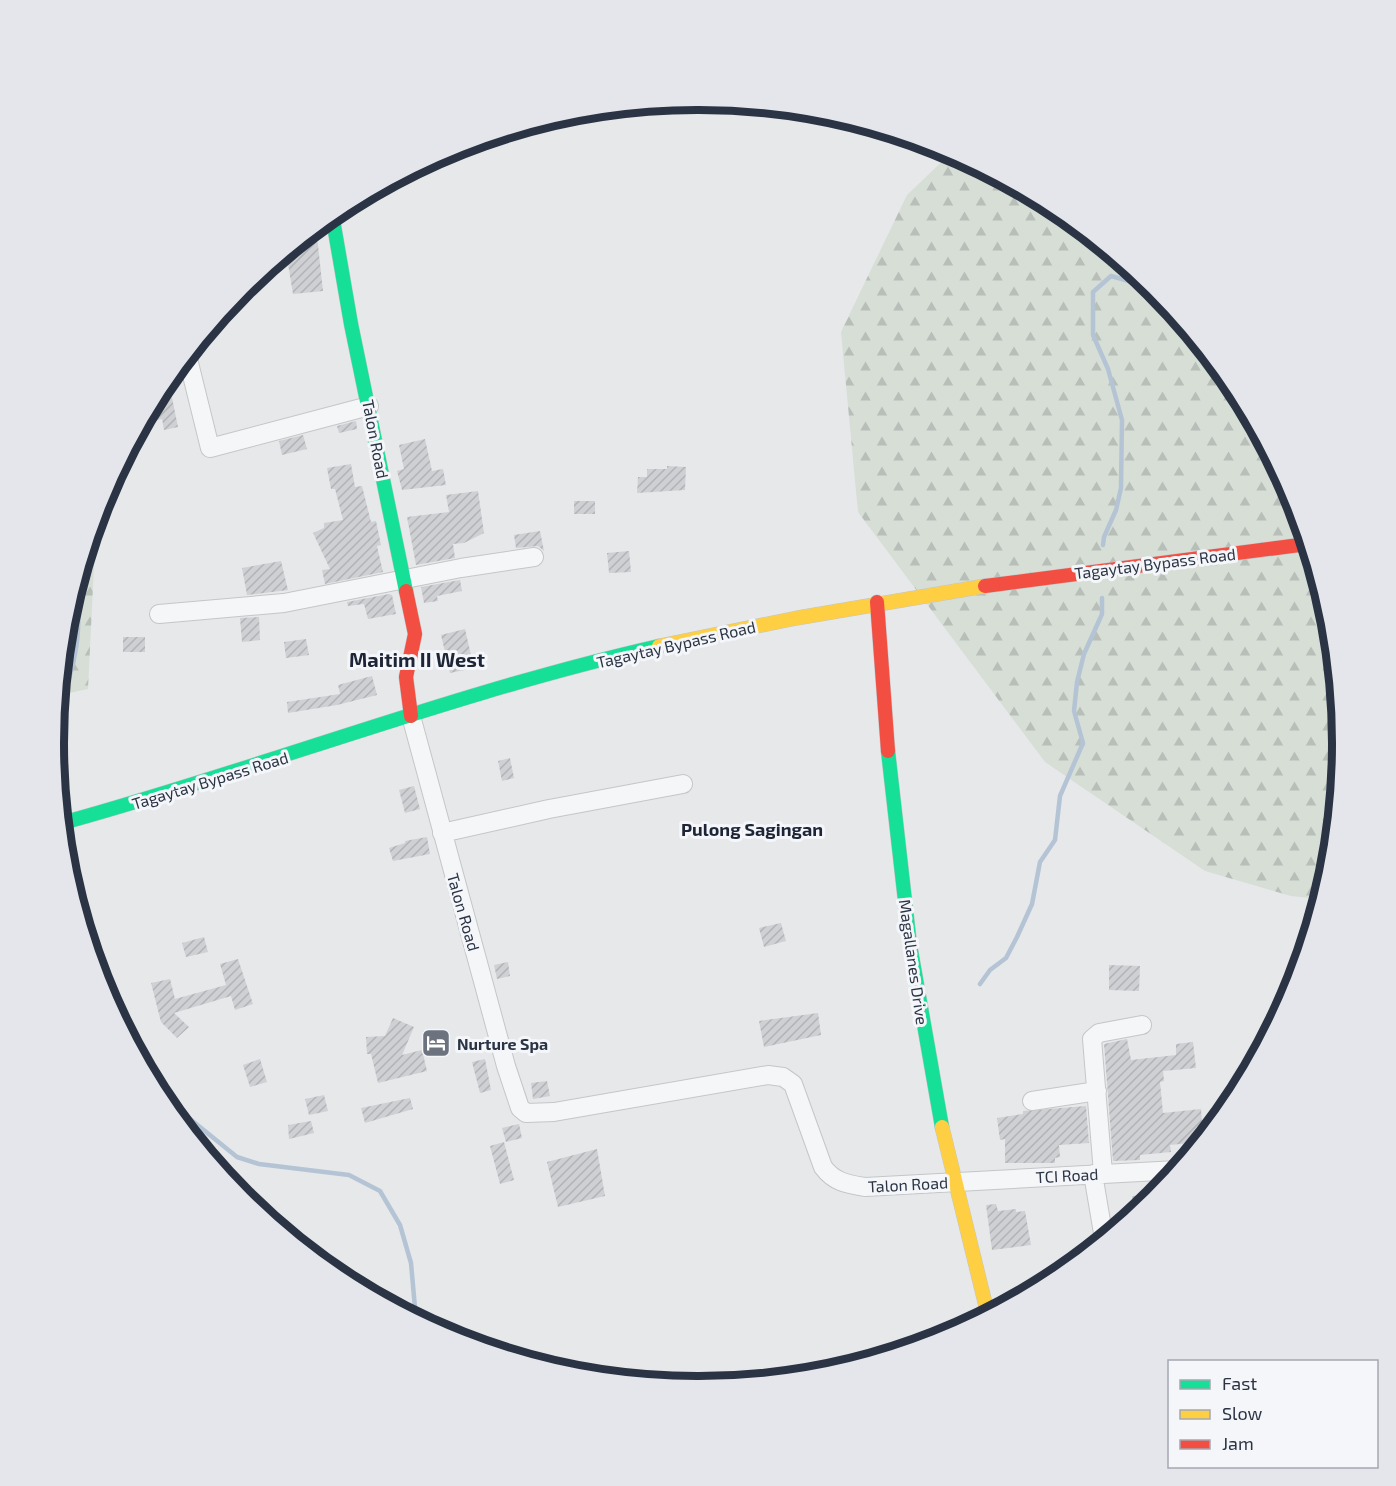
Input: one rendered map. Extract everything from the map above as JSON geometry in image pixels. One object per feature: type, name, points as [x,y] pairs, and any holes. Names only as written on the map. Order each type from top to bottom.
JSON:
[{"type":"main road","name":"Talon Road","points":[[334,225],[351,324],[415,634],[414,649],[406,677],[411,716]]},
{"type":"main road","name":"Tagaytay Bypass Road","points":[[70,821],[137,803],[520,682],[628,654],[877,602],[1082,572],[1300,545]]},
{"type":"main road","name":"Magallanes Drive","points":[[877,602],[893,792],[918,1005],[937,1106],[986,1307]]},
{"type":"street","points":[[189,365],[210,448],[369,406]]},
{"type":"street","points":[[159,614],[284,603],[534,557]]},
{"type":"street","name":"Talon Road","points":[[411,716],[506,1066],[520,1108],[526,1113],[534,1114],[768,1075],[776,1076],[793,1084],[823,1167],[830,1175],[844,1184],[865,1187],[957,1182]]},
{"type":"street","points":[[442,833],[549,809],[683,784]]},
{"type":"street","points":[[1103,1230],[1098,1174],[1097,1091],[1092,1039],[1098,1032],[1142,1025]]},
{"type":"street","points":[[1032,1101],[1097,1091]]},
{"type":"street","name":"TCI Road","points":[[957,1182],[1165,1171]]},
{"type":"green space","points":[[944,160],[1015,194],[1050,216],[1084,240],[1146,295],[1201,357],[1247,426],[1266,463],[1298,539],[1310,579],[1326,660],[1332,743],[1330,784],[1326,826],[1312,898],[1291,896],[1205,871],[1045,762],[858,512],[841,332],[907,195]]},
{"type":"green space","points":[[92,560],[94,566],[88,689],[67,693],[77,619]]},
{"type":"building","points":[[317,236],[323,291],[293,294],[287,261]]},
{"type":"building","points":[[171,391],[178,427],[164,430],[162,419],[153,421]]},
{"type":"building","points":[[356,421],[357,429],[339,433],[337,426]]},
{"type":"building","points":[[303,435],[307,449],[282,455],[279,441]]},
{"type":"building","points":[[425,439],[432,471],[443,469],[446,485],[402,490],[397,471],[404,469],[399,445]]},
{"type":"building","points":[[351,464],[355,487],[362,486],[371,522],[376,521],[381,545],[377,546],[383,572],[325,584],[322,570],[330,569],[313,533],[324,528],[324,523],[343,520],[335,489],[331,489],[327,468]]},
{"type":"building","points":[[667,466],[686,467],[685,490],[637,493],[638,477],[647,477],[647,469],[667,469]]},
{"type":"building","points":[[478,491],[484,533],[464,543],[453,544],[455,558],[416,565],[407,517],[449,512],[446,495]]},
{"type":"building","points":[[574,501],[595,501],[595,514],[574,514]]},
{"type":"building","points":[[540,531],[544,551],[538,546],[516,548],[514,535]]},
{"type":"building","points":[[629,551],[631,572],[609,573],[607,553]]},
{"type":"building","points":[[281,561],[288,590],[247,595],[242,568]]},
{"type":"building","points":[[460,580],[462,591],[437,596],[438,601],[424,603],[421,587]]},
{"type":"building","points":[[392,595],[396,614],[368,619],[364,604],[348,606],[347,602]]},
{"type":"building","points":[[259,617],[260,640],[242,642],[240,618]]},
{"type":"building","points":[[465,629],[474,668],[450,673],[441,635]]},
{"type":"building","points":[[123,637],[145,637],[145,652],[123,652]]},
{"type":"building","points":[[306,639],[309,655],[286,658],[284,642]]},
{"type":"building","points":[[372,676],[377,695],[337,705],[288,713],[287,702],[340,694],[338,685]]},
{"type":"building","points":[[510,758],[514,778],[502,781],[498,761]]},
{"type":"building","points":[[414,786],[420,809],[405,813],[399,790]]},
{"type":"building","points":[[427,837],[430,854],[393,861],[389,848],[405,843],[405,841]]},
{"type":"building","points":[[781,923],[786,941],[764,947],[759,928]]},
{"type":"building","points":[[204,937],[208,952],[186,957],[182,943]]},
{"type":"building","points":[[238,959],[253,1004],[235,1010],[231,996],[174,1013],[189,1027],[177,1038],[161,1022],[151,983],[170,979],[175,999],[226,985],[220,964]]},
{"type":"building","points":[[508,962],[510,976],[497,979],[494,965]]},
{"type":"building","points":[[1109,965],[1140,966],[1139,991],[1109,990]]},
{"type":"building","points":[[818,1013],[821,1035],[764,1047],[759,1021]]},
{"type":"building","points":[[393,1018],[414,1027],[402,1055],[422,1050],[427,1071],[378,1083],[371,1054],[367,1054],[366,1037],[385,1036]]},
{"type":"building","points":[[1127,1039],[1131,1060],[1176,1055],[1176,1044],[1193,1042],[1196,1068],[1163,1071],[1164,1081],[1160,1082],[1163,1113],[1201,1109],[1202,1127],[1189,1143],[1170,1145],[1171,1152],[1140,1155],[1140,1160],[1113,1161],[1104,1044]]},
{"type":"building","points":[[260,1059],[267,1082],[250,1087],[243,1065]]},
{"type":"building","points":[[485,1059],[491,1090],[480,1093],[472,1062]]},
{"type":"building","points":[[547,1081],[550,1096],[533,1099],[531,1083]]},
{"type":"building","points":[[324,1095],[328,1111],[309,1115],[305,1099]]},
{"type":"building","points":[[410,1098],[413,1109],[365,1123],[361,1108]]},
{"type":"building","points":[[1086,1106],[1089,1143],[1059,1145],[1060,1157],[1055,1158],[1055,1163],[1005,1163],[1005,1139],[1000,1140],[997,1118],[1023,1114],[1023,1111]]},
{"type":"building","points":[[311,1121],[314,1133],[289,1139],[288,1125]]},
{"type":"building","points":[[519,1124],[522,1138],[506,1142],[502,1128]]},
{"type":"building","points":[[504,1142],[514,1180],[500,1184],[490,1146]]},
{"type":"building","points":[[597,1149],[605,1196],[558,1207],[547,1162]]},
{"type":"building","points":[[1141,1195],[1133,1203],[1132,1196]]},
{"type":"building","points":[[996,1204],[998,1211],[1016,1209],[1016,1212],[1025,1211],[1031,1245],[992,1250],[986,1205]]},
{"type":"waterway","points":[[1103,545],[1104,537],[1116,510],[1121,488],[1122,420],[1108,369],[1093,335],[1093,292],[1111,276],[1132,282]]},
{"type":"waterway","points":[[980,984],[990,970],[1006,958],[1017,937],[1032,904],[1040,862],[1055,840],[1060,796],[1083,743],[1074,711],[1077,682],[1084,654],[1102,614],[1102,598]]},
{"type":"waterway","points":[[68,682],[74,661],[79,611]]},
{"type":"waterway","points":[[185,1115],[237,1157],[259,1164],[349,1175],[380,1191],[400,1225],[411,1263],[415,1310]]},
{"type":"traffic: fast","points":[[334,225],[351,324],[406,591]]},
{"type":"traffic: fast","points":[[70,821],[211,779],[508,685],[659,646]]},
{"type":"traffic: fast","points":[[888,751],[910,945],[942,1127]]},
{"type":"traffic: slow","points":[[659,646],[797,618],[985,586]]},
{"type":"traffic: slow","points":[[942,1127],[986,1307]]},
{"type":"traffic: jam","points":[[985,586],[1300,545]]},
{"type":"traffic: jam","points":[[406,591],[415,634],[406,677],[411,716]]},
{"type":"traffic: jam","points":[[877,602],[888,751]]},
{"type":"place","name":"Nurture Spa","points":[[436,1043]]},
{"type":"district","name":"Maitim II West","points":[[417,659]]},
{"type":"district","name":"Pulong Sagingan","points":[[752,829]]}]
